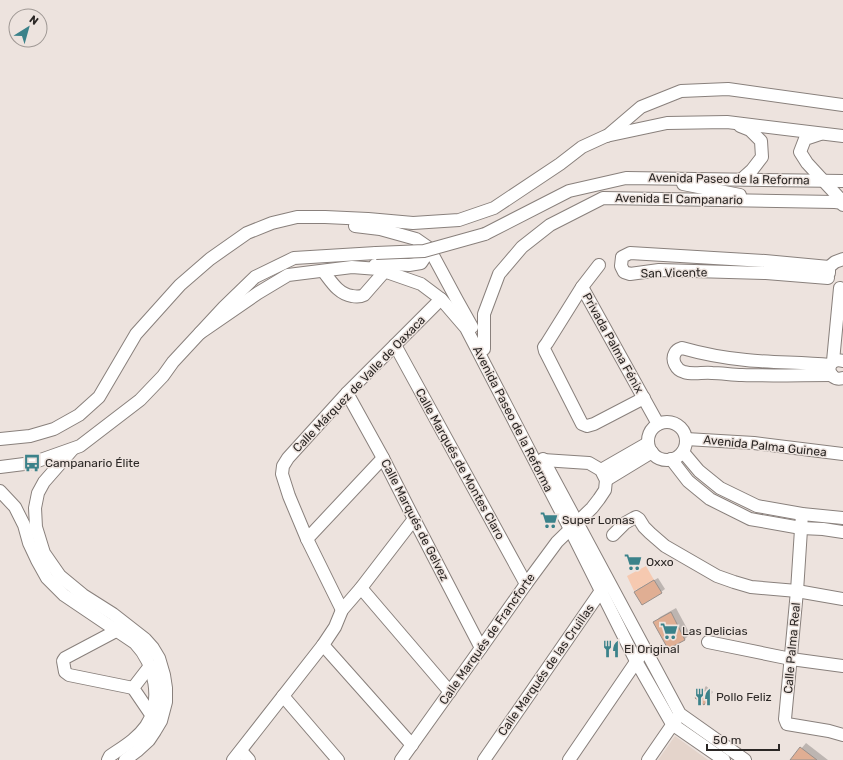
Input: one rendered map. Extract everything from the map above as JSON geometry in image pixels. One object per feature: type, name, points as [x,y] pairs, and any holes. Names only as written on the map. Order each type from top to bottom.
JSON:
[{"type":"street","points":[[606,136],[640,107],[681,91],[728,89],[843,105]]},
{"type":"street","points":[[727,122],[750,130],[761,141],[762,157],[752,170],[742,179]]},
{"type":"street","points":[[0,439],[30,436],[54,429],[79,415],[99,397],[136,334],[180,285],[210,259],[247,233],[272,223],[297,217],[332,217],[413,224],[459,220],[494,208],[560,164],[582,147],[606,136],[667,123],[727,122],[843,136]]},
{"type":"street","points":[[823,133],[805,139],[800,152],[807,163],[843,203]]},
{"type":"street","name":"Avenida Paseo de la Reforma","points":[[0,467],[32,463],[80,446],[140,400],[224,307],[255,277],[294,258],[424,251],[485,234],[569,191],[626,178],[843,180]]},
{"type":"street","points":[[653,178],[771,201]]},
{"type":"street","name":"Avenida El Campanario","points":[[484,349],[484,314],[499,274],[522,247],[550,225],[603,198],[843,203]]},
{"type":"street","points":[[297,217],[380,229],[416,239],[426,251],[425,257],[421,263],[409,266],[391,264],[352,267]]},
{"type":"street","name":"Avenida Paseo de la Reforma","points":[[416,239],[429,248],[472,326],[543,460],[574,526]]},
{"type":"street","name":"San Vicente","points":[[766,267],[659,270],[630,274],[624,272],[621,266],[622,257],[630,252],[829,273]]},
{"type":"street","points":[[836,368],[842,288],[832,283],[829,273],[835,262],[843,258]]},
{"type":"street","name":"Privada Palma Fénix","points":[[599,265],[582,287],[544,347],[545,351],[582,424],[587,426],[594,424],[644,398]]},
{"type":"street","name":"Avenida Paseo de la Reforma","points":[[200,333],[258,293],[288,275],[352,267],[378,269],[421,284],[442,299],[466,328],[574,526],[605,586],[636,661],[672,724],[724,760]]},
{"type":"street","points":[[324,271],[340,292],[347,295],[360,297],[364,295],[385,271]]},
{"type":"street","name":"Privada Palma Fénix","points":[[582,287],[658,424]]},
{"type":"street","name":"Calle Márquez de Valle de Oaxaca","points":[[342,610],[307,539],[289,496],[282,474],[283,466],[288,458],[347,393],[442,299]]},
{"type":"street","name":"Calle Marqués de Montes Claro","points":[[395,345],[526,584]]},
{"type":"street","points":[[682,348],[716,356],[746,360],[811,363],[836,368],[741,375],[694,373],[679,370],[674,364],[674,357],[676,351],[682,348]]},
{"type":"street","name":"Calle Marqués de Gelvez","points":[[347,393],[384,458],[481,648]]},
{"type":"street","points":[[667,421],[676,424],[683,430],[686,439],[686,445],[683,452],[671,459],[660,458],[650,447],[648,437],[653,427],[667,421]]},
{"type":"street","name":"Avenida Palma Guinea","points":[[686,439],[754,444],[843,454]]},
{"type":"street","points":[[604,475],[650,447]]},
{"type":"street","points":[[72,450],[44,482],[38,493],[35,508],[36,527],[44,553],[60,576],[82,595],[113,614],[145,639],[159,658],[164,675],[166,702],[161,721],[149,740],[125,760]]},
{"type":"street","points":[[683,452],[699,471],[720,488],[757,506],[802,514],[843,518]]},
{"type":"street","points":[[307,539],[384,458]]},
{"type":"street","points":[[671,459],[688,480],[710,499],[750,519],[801,528],[843,532]]},
{"type":"street","points":[[543,460],[589,463],[604,475],[605,490],[599,499],[574,526]]},
{"type":"street","points":[[0,491],[15,507],[24,525],[37,560],[47,578],[64,595],[134,643],[142,650],[150,666],[155,686],[155,702],[152,716],[146,727],[138,736],[110,756],[108,760]]},
{"type":"street","name":"Calle Palma Real","points":[[802,514],[797,591],[784,719],[788,724],[843,735]]},
{"type":"street","points":[[613,535],[625,523],[636,518],[639,519],[644,527],[665,546],[717,576],[751,587],[797,591],[843,599]]},
{"type":"street","points":[[249,760],[237,755],[323,645],[335,627],[342,610],[362,588],[414,519]]},
{"type":"street","name":"Calle Marqués de Francforte","points":[[401,760],[557,542],[574,526]]},
{"type":"street","name":"Avenida Paseo de la Reforma","points":[[605,586],[645,648],[680,714],[740,758]]},
{"type":"street","name":"Calle Marqués de las Cruillas","points":[[484,760],[605,586]]},
{"type":"street","points":[[362,588],[450,692]]},
{"type":"street","points":[[116,631],[65,658],[63,661],[65,672],[70,675],[133,688],[152,716]]},
{"type":"street","points":[[708,642],[791,659],[843,666]]},
{"type":"street","points":[[323,645],[412,745]]},
{"type":"street","points":[[569,760],[645,648]]},
{"type":"street","points":[[133,688],[150,666]]},
{"type":"street","points":[[283,696],[338,760]]},
{"type":"street","points":[[648,760],[680,714]]},
{"type":"shaded area","points":[[646,566],[654,580],[634,591],[627,576]]},
{"type":"shaded area","points":[[675,736],[708,760],[658,760]]},
{"type":"building","points":[[654,580],[662,593],[642,605],[634,592]]},
{"type":"building","name":"Las Delicias","points":[[671,612],[685,640],[668,649],[653,622]]},
{"type":"building","name":"Pollo Feliz","points":[[702,689],[711,695],[704,705],[695,698]]},
{"type":"building","points":[[800,747],[817,760],[790,760]]},
{"type":"place","name":"Campanario Élite","points":[[32,463]]},
{"type":"place","name":"Super Lomas","points":[[549,520]]},
{"type":"place","name":"Oxxo","points":[[633,562]]},
{"type":"place","name":"Las Delicias","points":[[669,631]]},
{"type":"place","name":"El Original","points":[[611,649]]},
{"type":"place","name":"Pollo Feliz","points":[[703,697]]}]
